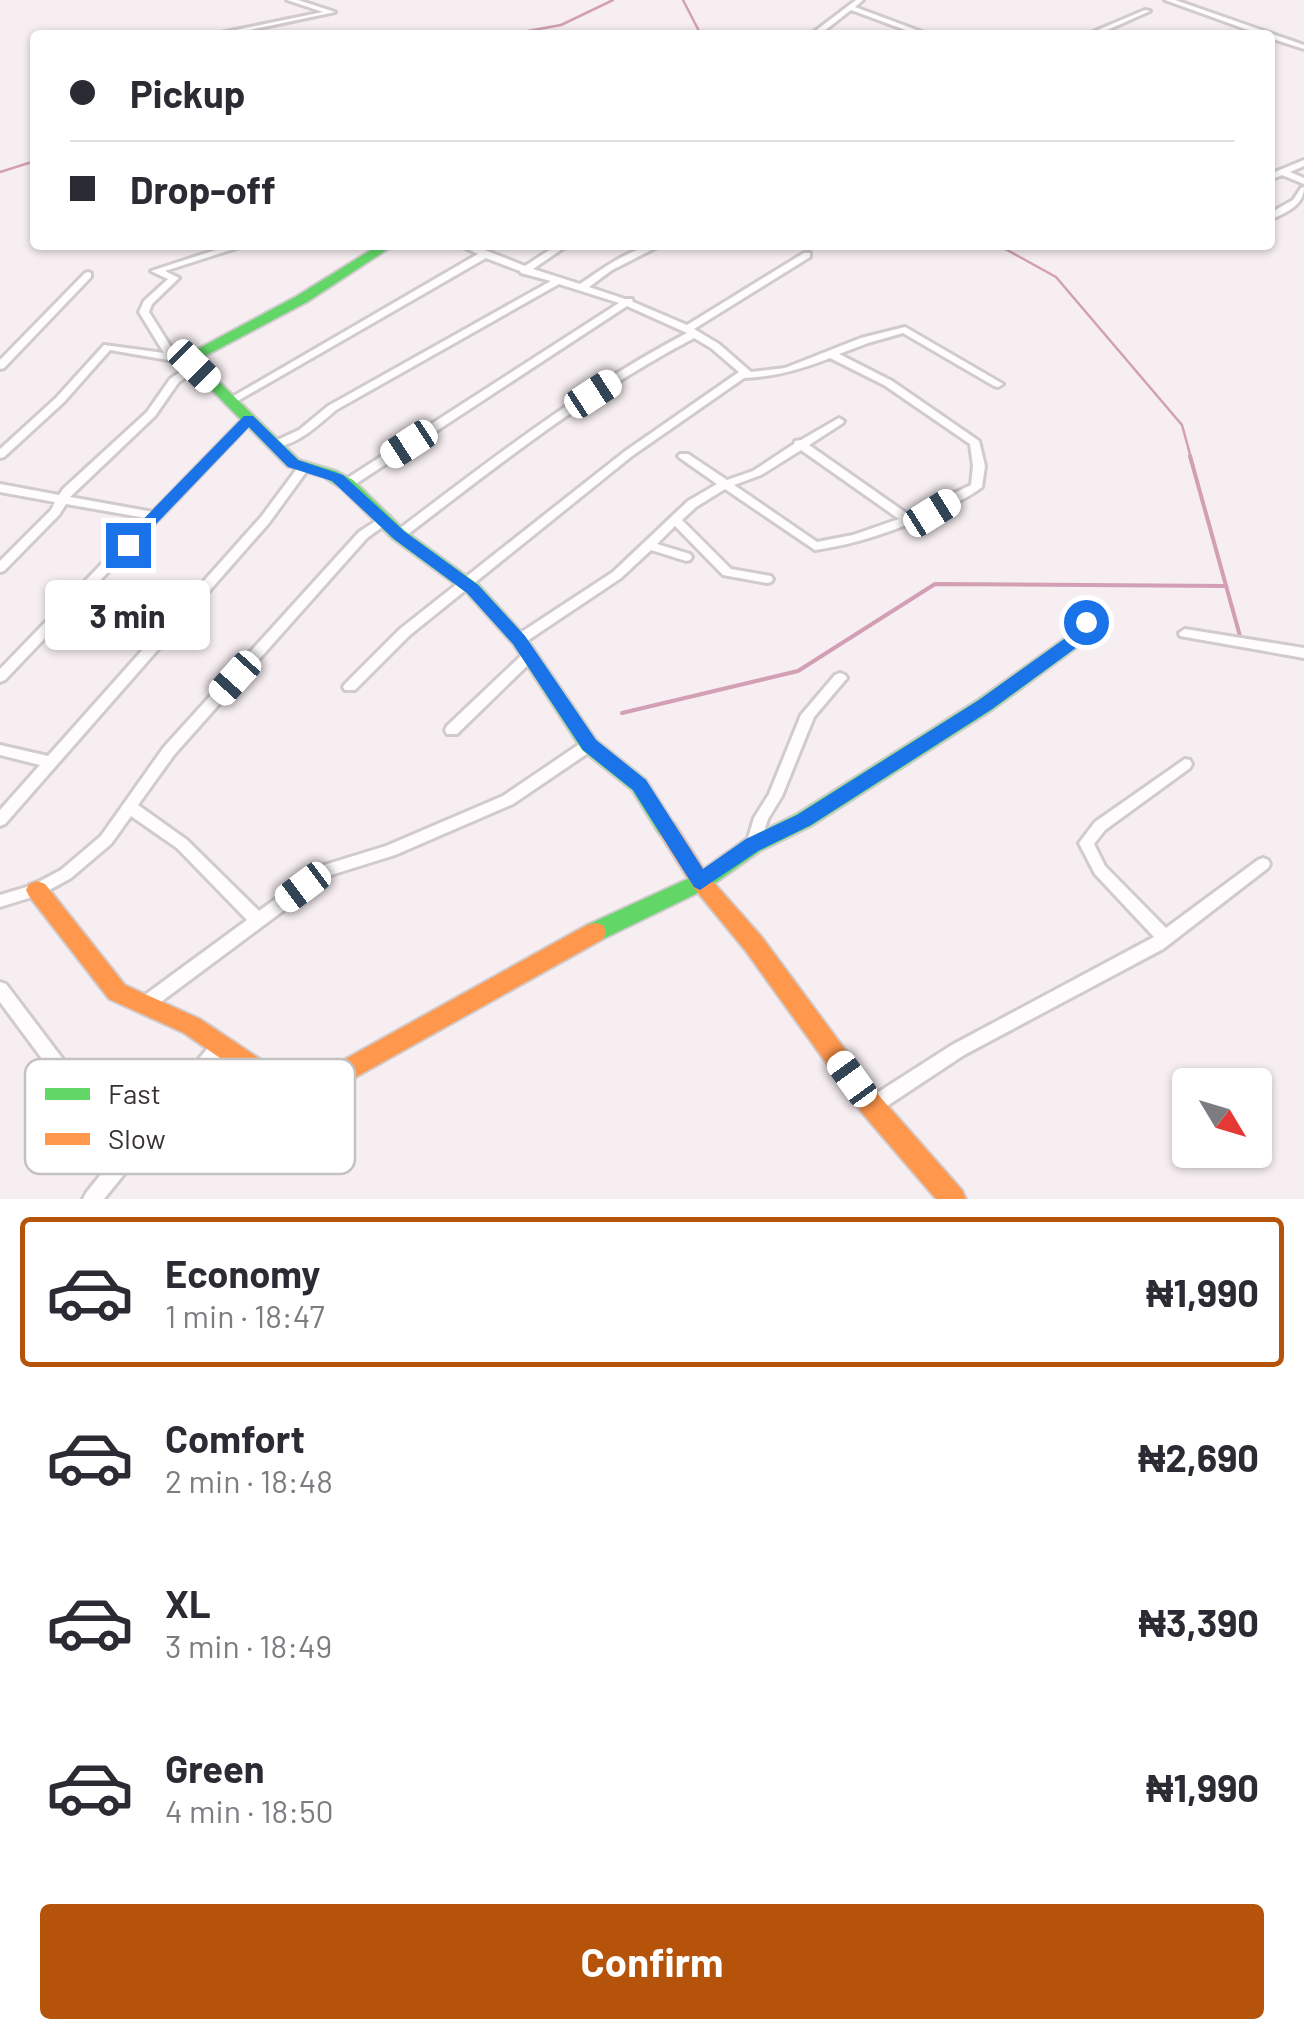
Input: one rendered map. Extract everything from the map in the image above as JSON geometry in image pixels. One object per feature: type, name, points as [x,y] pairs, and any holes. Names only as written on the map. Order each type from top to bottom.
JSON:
[{"type":"street","points":[[240,30],[332,12],[290,0]]},
{"type":"street","points":[[821,30],[860,0]]},
{"type":"street","points":[[1168,0],[1261,30]]},
{"type":"street","points":[[1180,0],[1265,30]]},
{"type":"street","points":[[852,8],[912,30]]},
{"type":"street","points":[[1102,30],[1147,11]]},
{"type":"street","points":[[1275,34],[1304,44]]},
{"type":"street","points":[[1275,35],[1304,44]]},
{"type":"street","points":[[1275,176],[1304,162]]},
{"type":"street","points":[[1285,173],[1304,181]]},
{"type":"street","points":[[1275,214],[1296,202],[1304,190]]},
{"type":"street","points":[[172,357],[144,312],[147,303],[174,278],[156,272],[225,250]]},
{"type":"street","points":[[0,567],[151,414],[199,354],[380,250]]},
{"type":"street","points":[[475,250],[524,271],[628,300],[690,332],[744,370],[744,375]]},
{"type":"street","points":[[524,271],[556,250]]},
{"type":"street","points":[[584,286],[646,250]]},
{"type":"street","points":[[230,401],[484,255]]},
{"type":"street","points":[[399,535],[545,425],[807,255]]},
{"type":"street","points":[[0,366],[88,275]]},
{"type":"street","points":[[275,445],[304,432],[332,408],[559,280]]},
{"type":"street","points":[[346,484],[628,300]]},
{"type":"street","points":[[350,687],[405,632],[628,454],[744,375],[781,374],[867,339],[906,330],[998,384]]},
{"type":"street","points":[[0,455],[60,400],[108,347],[194,363],[303,468],[330,474],[346,484],[399,535],[468,584],[524,648],[589,745],[640,785],[700,882],[753,944],[872,1106],[953,1199]]},
{"type":"street","points":[[684,456],[816,546],[856,541],[906,519],[932,513],[976,487],[975,443],[888,383],[832,354]]},
{"type":"street","points":[[0,677],[248,419]]},
{"type":"street","points":[[452,730],[524,648],[651,546],[692,504],[724,485],[757,473],[838,421]]},
{"type":"street","points":[[799,443],[906,519]]},
{"type":"street","points":[[0,820],[265,520],[303,468]]},
{"type":"street","points":[[0,488],[155,516]]},
{"type":"street","points":[[0,901],[37,890],[66,874],[106,840],[170,751],[363,535],[385,520]]},
{"type":"street","points":[[676,520],[726,572],[767,579]]},
{"type":"street","points":[[651,546],[686,557]]},
{"type":"street","points":[[355,1068],[502,982],[634,910],[700,882],[753,844],[766,842],[804,820],[986,704],[1082,635],[1086,622]]},
{"type":"street","points":[[1185,633],[1304,653]]},
{"type":"street","points":[[753,844],[754,833],[775,796],[808,715],[840,678]]},
{"type":"street","points":[[144,1005],[326,870],[390,851],[508,800],[589,745]]},
{"type":"street","points":[[0,750],[52,762]]},
{"type":"street","points":[[1164,937],[1100,870],[1086,843],[1100,826],[1185,764]]},
{"type":"street","points":[[130,807],[182,844],[258,921]]},
{"type":"street","points":[[872,1106],[958,1050],[1164,937],[1263,864]]},
{"type":"street","points":[[37,890],[117,992],[192,1026],[238,1059]]},
{"type":"street","points":[[0,989],[52,1059]]},
{"type":"street","points":[[209,1059],[219,1047]]},
{"type":"street","points":[[92,1199],[115,1174]]},
{"type":"waterway","points":[[534,30],[561,25],[613,0]]},
{"type":"waterway","points":[[683,0],[698,30]]},
{"type":"waterway","points":[[0,172],[30,163]]},
{"type":"waterway","points":[[1007,250],[1056,277],[1182,425],[1191,458]]},
{"type":"waterway","points":[[1190,456],[1240,636]]},
{"type":"waterway","points":[[622,713],[798,671],[935,584],[1226,586]]},
{"type":"traffic: fast","points":[[380,250],[302,299],[199,354],[195,366],[293,463],[330,474],[347,484],[399,535],[473,589],[519,640],[589,745],[639,785],[667,829]]},
{"type":"traffic: fast","points":[[595,932],[701,882],[753,845],[804,820],[985,705],[1082,635],[1086,622]]},
{"type":"traffic: slow","points":[[667,829],[701,882],[753,943],[872,1106],[953,1199]]},
{"type":"traffic: slow","points":[[37,890],[117,992],[192,1026],[240,1059]]},
{"type":"traffic: slow","points":[[355,1067],[595,932]]},
{"type":"route","points":[[128,545],[248,419],[293,464],[338,478],[399,535],[472,589],[519,640],[589,745],[640,785],[700,882],[753,844],[766,842],[804,820],[986,704],[1082,635],[1086,622]]}]
